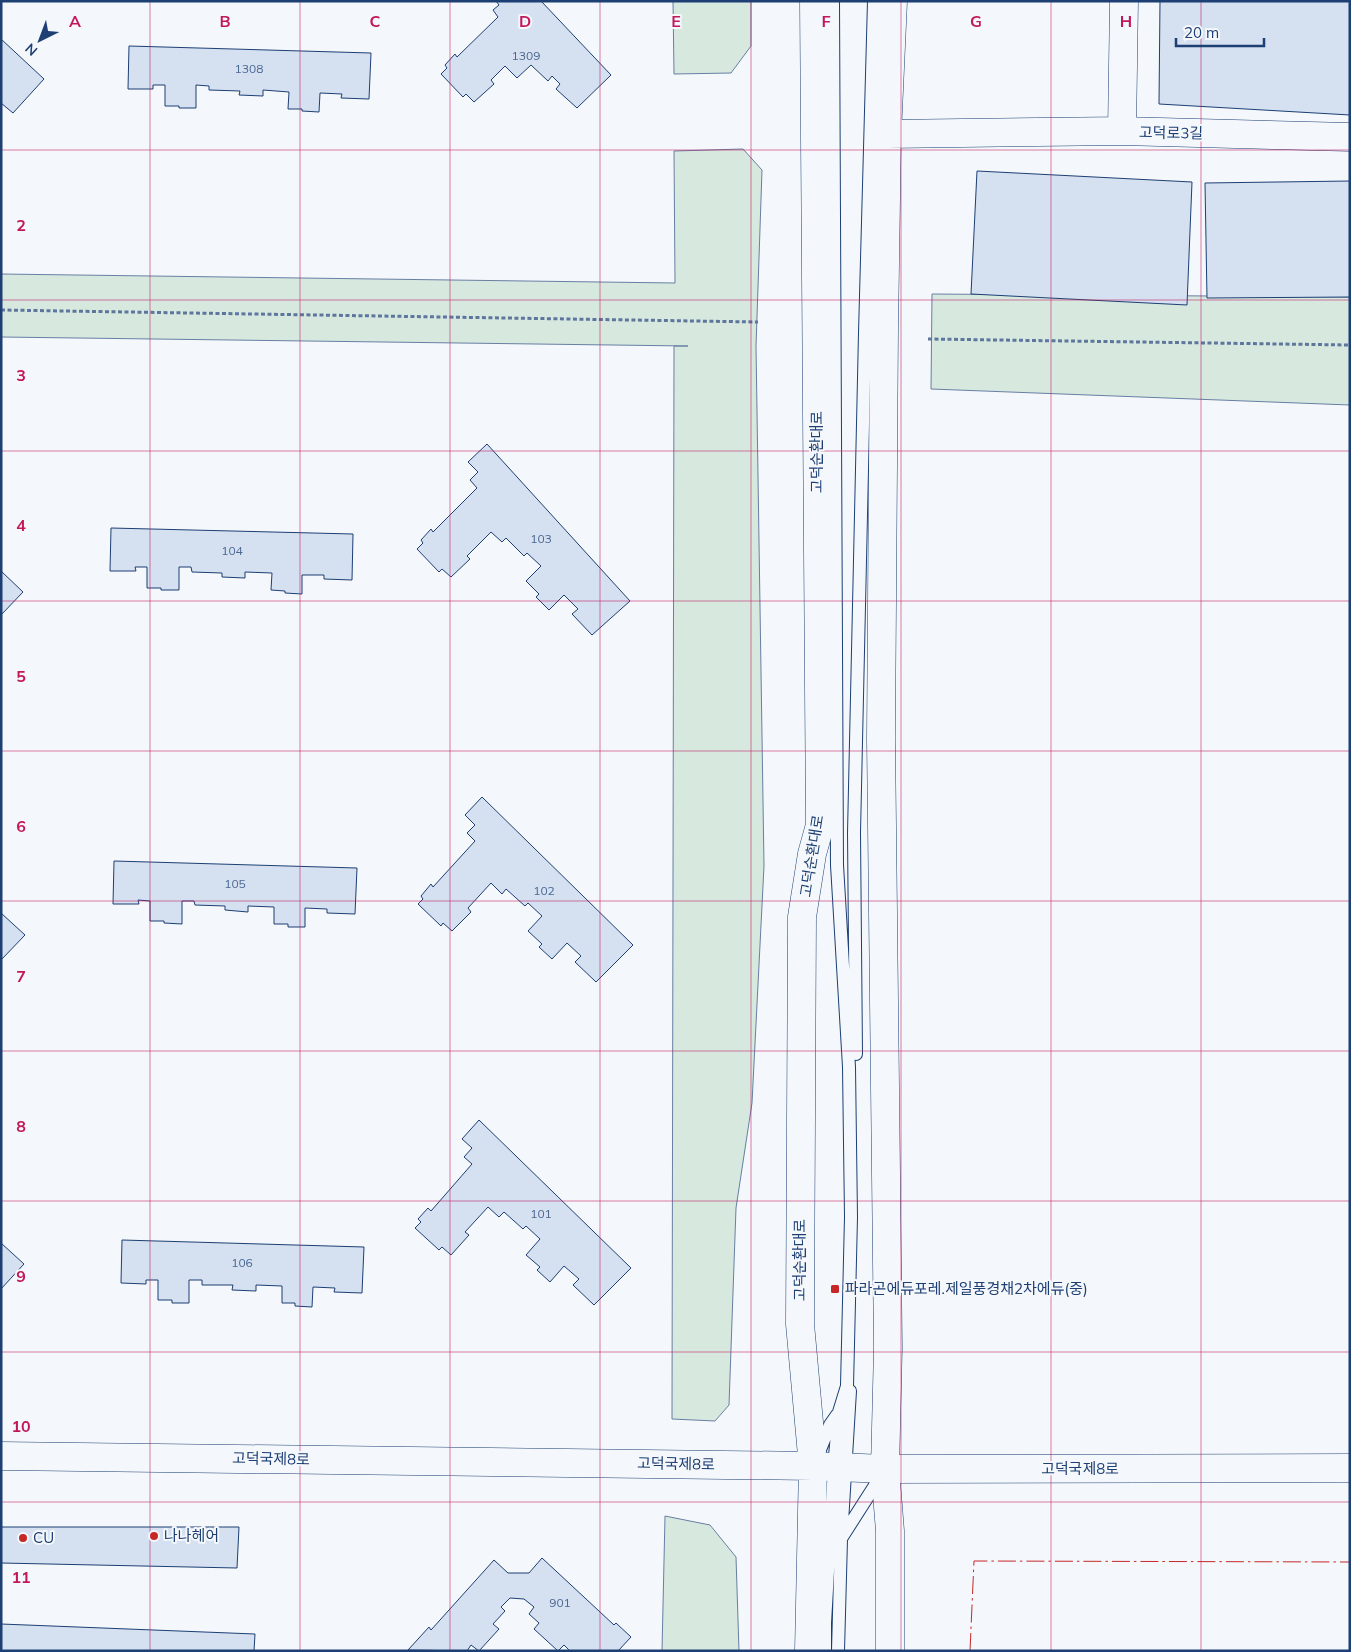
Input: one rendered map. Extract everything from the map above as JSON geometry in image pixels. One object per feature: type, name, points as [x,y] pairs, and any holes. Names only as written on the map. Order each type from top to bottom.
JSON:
[{"type":"street","name":"고덕순환대로","points":[[809,1651],[831,1467],[800,1324],[802,917],[812,854],[820,825],[814,1]]},
{"type":"street","points":[[890,1651],[890,1531],[886,1469],[888,1338],[881,730],[887,134],[893,1]]},
{"type":"street","name":"고덕로3길","points":[[1124,1],[1122,131],[1350,137]]},
{"type":"street","points":[[887,134],[1122,131]]},
{"type":"street","name":"고덕국제8로","points":[[1,1456],[886,1469],[1350,1468]]},
{"type":"lane","points":[[831,1467],[839,1412],[846,1386],[850,1198],[849,1067],[837,865],[833,1]]},
{"type":"lane","points":[[838,1651],[840,1539],[831,1467],[858,1242],[854,832],[864,353],[874,1]]},
{"type":"lane","points":[[820,825],[837,865]]},
{"type":"lane","points":[[825,1651],[831,1467],[830,1425],[839,1412]]},
{"type":"lane","points":[[840,1539],[886,1469]]},
{"type":"path","points":[[1,310],[758,322]]},
{"type":"path","points":[[928,339],[1350,346]]},
{"type":"shaded area","points":[[673,1],[751,1],[751,46],[731,73],[674,74]]},
{"type":"shaded area","points":[[743,149],[762,170],[756,346],[764,866],[752,1103],[736,1208],[729,1405],[715,1421],[672,1419],[674,346],[688,346],[1,337],[1,274],[675,283],[674,151]]},
{"type":"shaded area","points":[[932,294],[1350,297],[1350,405],[931,389]]},
{"type":"shaded area","points":[[665,1516],[710,1525],[736,1557],[739,1651],[662,1651]]},
{"type":"building","points":[[496,1],[541,1],[611,75],[577,108],[556,89],[560,84],[552,76],[548,81],[531,65],[517,78],[505,66],[491,80],[494,84],[474,102],[466,94],[463,97],[441,74],[447,68],[445,65],[455,54],[457,57],[498,17],[493,10],[499,5]]},
{"type":"building","points":[[1160,1],[1350,1],[1350,115],[1159,104]]},
{"type":"building","points":[[1,39],[44,79],[13,113],[1,103]]},
{"type":"building","points":[[129,46],[371,53],[369,99],[341,98],[342,94],[320,93],[319,112],[302,111],[302,109],[288,109],[289,92],[263,90],[263,96],[239,95],[240,91],[209,90],[209,86],[196,85],[196,108],[165,106],[165,85],[153,85],[153,89],[128,89]]},
{"type":"building","points":[[977,171],[1192,182],[1187,305],[971,294]]},
{"type":"building","points":[[1350,181],[1350,297],[1207,298],[1205,183]]},
{"type":"building","points":[[487,444],[630,601],[592,635],[572,614],[578,609],[564,595],[549,610],[536,597],[539,594],[526,581],[541,566],[527,553],[524,556],[506,538],[502,542],[491,532],[467,556],[470,559],[451,577],[442,569],[439,572],[417,549],[423,543],[421,540],[431,529],[433,532],[477,488],[470,480],[478,472],[468,462]]},
{"type":"building","points":[[111,528],[353,534],[352,580],[324,579],[324,575],[302,575],[302,594],[285,593],[285,591],[271,590],[272,573],[245,572],[245,578],[222,577],[222,573],[192,572],[191,567],[179,567],[179,590],[147,588],[147,567],[135,567],[136,571],[110,571]]},
{"type":"building","points":[[1,571],[23,592],[1,615]]},
{"type":"building","points":[[482,797],[633,945],[596,982],[575,962],[581,956],[567,943],[552,959],[539,947],[542,944],[528,931],[542,916],[528,903],[525,906],[506,889],[502,894],[491,883],[468,908],[471,912],[452,931],[443,923],[441,926],[418,904],[423,899],[421,896],[431,884],[433,887],[475,841],[467,833],[475,825],[465,815]]},
{"type":"building","points":[[114,861],[357,868],[355,914],[327,913],[327,909],[305,908],[305,927],[288,927],[288,924],[274,924],[274,907],[248,906],[248,912],[225,910],[225,906],[195,905],[194,901],[182,901],[182,924],[150,921],[150,901],[138,900],[139,904],[113,904]]},
{"type":"building","points":[[1,913],[25,935],[1,960]]},
{"type":"building","points":[[479,1120],[631,1268],[594,1305],[573,1285],[579,1279],[564,1266],[550,1282],[537,1270],[540,1267],[526,1255],[540,1239],[526,1226],[523,1229],[504,1212],[499,1217],[488,1207],[465,1232],[469,1235],[451,1255],[442,1247],[439,1250],[415,1228],[421,1222],[418,1219],[428,1208],[431,1211],[472,1164],[464,1157],[472,1148],[462,1139]]},
{"type":"building","points":[[122,1240],[364,1247],[362,1293],[334,1292],[335,1288],[313,1287],[312,1307],[295,1306],[295,1303],[282,1303],[282,1286],[256,1285],[256,1291],[232,1290],[233,1285],[202,1285],[202,1280],[189,1280],[189,1303],[172,1303],[172,1300],[158,1300],[158,1280],[146,1280],[146,1284],[121,1283]]},
{"type":"building","points":[[1,1243],[24,1264],[1,1289]]},
{"type":"building","points":[[1,1527],[239,1527],[237,1568],[1,1563]]},
{"type":"building","points":[[542,1558],[614,1625],[616,1623],[631,1637],[618,1651],[570,1651],[564,1645],[558,1651],[534,1629],[539,1623],[529,1614],[534,1607],[524,1599],[510,1598],[501,1607],[505,1611],[493,1624],[499,1629],[479,1651],[471,1645],[467,1651],[408,1650],[429,1627],[431,1630],[494,1560],[508,1573],[529,1573]]},
{"type":"building","points":[[1,1624],[255,1634],[254,1651],[1,1651]]},
{"type":"power","points":[[970,1651],[974,1561],[1350,1562]]},
{"type":"place","name":"파라곤에듀포레.제일풍경채2차에듀(중)","points":[[835,1289]]},
{"type":"place","name":"나나헤어","points":[[154,1536]]},
{"type":"place","name":"CU","points":[[23,1538]]}]
